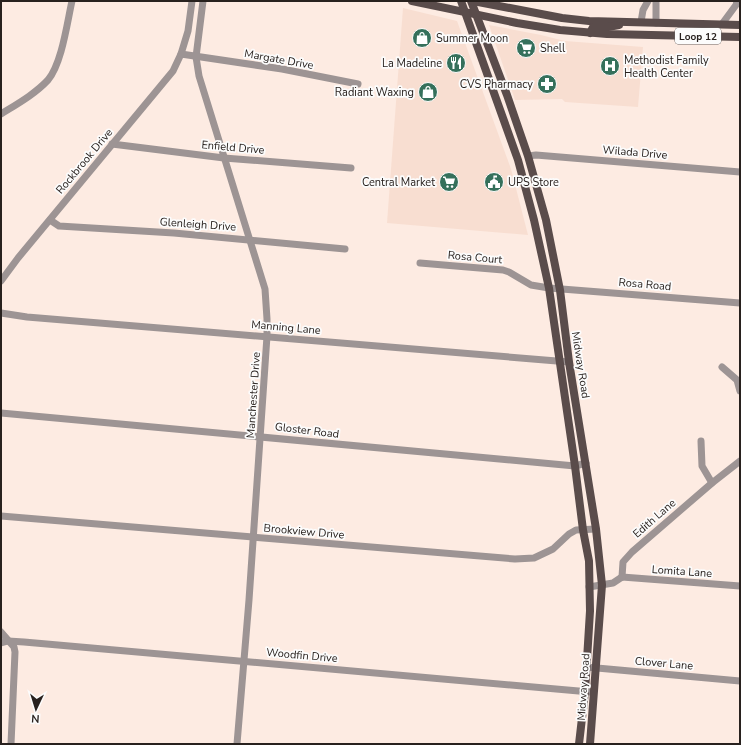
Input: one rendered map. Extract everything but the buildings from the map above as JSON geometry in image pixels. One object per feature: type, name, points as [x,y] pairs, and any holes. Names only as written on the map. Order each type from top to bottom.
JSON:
[{"type":"main road","name":"Loop 12","points":[[412,1],[540,27],[590,33],[740,37]]},
{"type":"main road","name":"Midway Road","points":[[461,1],[518,160],[534,220],[549,288],[558,362],[575,466],[588,561],[590,611],[579,744]]},
{"type":"main road","name":"Loop 12","points":[[472,1],[562,18],[589,21],[740,25]]},
{"type":"main road","name":"Midway Road","points":[[472,1],[528,156],[546,220],[560,290],[569,362],[596,528],[602,585],[590,744]]},
{"type":"main road","points":[[590,33],[594,28],[617,26],[627,22]]},
{"type":"main road","points":[[655,34],[656,23]]},
{"type":"main road","points":[[496,99],[507,95]]},
{"type":"main road","points":[[518,160],[528,156]]},
{"type":"street","points":[[1,114],[29,96],[42,86],[52,75],[59,59],[72,1]]},
{"type":"street","name":"Rockbrook Drive","points":[[1,281],[18,258],[173,70],[181,54],[188,31],[192,1]]},
{"type":"street","points":[[181,54],[196,57],[203,1]]},
{"type":"street","points":[[641,22],[643,10],[648,1]]},
{"type":"street","points":[[656,1],[656,23]]},
{"type":"street","points":[[722,24],[738,5]]},
{"type":"street","name":"Margate Drive","points":[[196,57],[282,69],[358,84]]},
{"type":"street","name":"Manchester Drive","points":[[196,57],[201,84],[265,289],[268,319],[254,538],[237,744]]},
{"type":"street","name":"Enfield Drive","points":[[112,144],[224,158],[352,168]]},
{"type":"street","name":"Wilada Drive","points":[[528,156],[536,155],[740,172]]},
{"type":"street","name":"Glenleigh Drive","points":[[50,220],[59,226],[250,239],[345,249]]},
{"type":"street","name":"Rosa Court","points":[[420,264],[503,270],[531,285],[549,288]]},
{"type":"street","name":"Rosa Road","points":[[549,288],[740,303]]},
{"type":"street","name":"Manning Lane","points":[[1,313],[27,317],[569,362]]},
{"type":"street","points":[[722,367],[737,380],[740,391]]},
{"type":"street","name":"Gloster Road","points":[[1,413],[261,436],[333,445],[575,466],[586,463]]},
{"type":"street","points":[[701,441],[702,466],[712,483]]},
{"type":"street","name":"Edith Lane","points":[[622,577],[624,562],[632,552],[712,483],[740,461]]},
{"type":"street","name":"Brookview Drive","points":[[1,516],[526,560],[553,549],[569,534],[576,530],[596,528]]},
{"type":"street","points":[[589,587],[613,582],[622,577]]},
{"type":"street","name":"Lomita Lane","points":[[622,577],[740,586]]},
{"type":"street","points":[[1,632],[5,642],[14,647],[15,652],[11,744]]},
{"type":"street","name":"Woodfin Drive","points":[[5,642],[244,661],[594,693]]},
{"type":"street","name":"Clover Lane","points":[[586,667],[740,681]]},
{"type":"shaded area","points":[[403,8],[457,21],[511,169],[528,235],[387,223]]},
{"type":"shaded area","points":[[489,25],[565,41],[643,47],[638,107],[565,102],[562,99],[515,100]]},
{"type":"place","name":"Summer Moon","points":[[422,38]]},
{"type":"place","name":"Shell","points":[[526,48]]},
{"type":"place","name":"La Madeline","points":[[456,63]]},
{"type":"place","name":"Methodist Family Health Center","points":[[610,66]]},
{"type":"place","name":"CVS Pharmacy","points":[[547,84]]},
{"type":"place","name":"Radiant Waxing","points":[[428,92]]},
{"type":"place","name":"Central Market","points":[[449,182]]},
{"type":"place","name":"UPS Store","points":[[494,182]]}]
